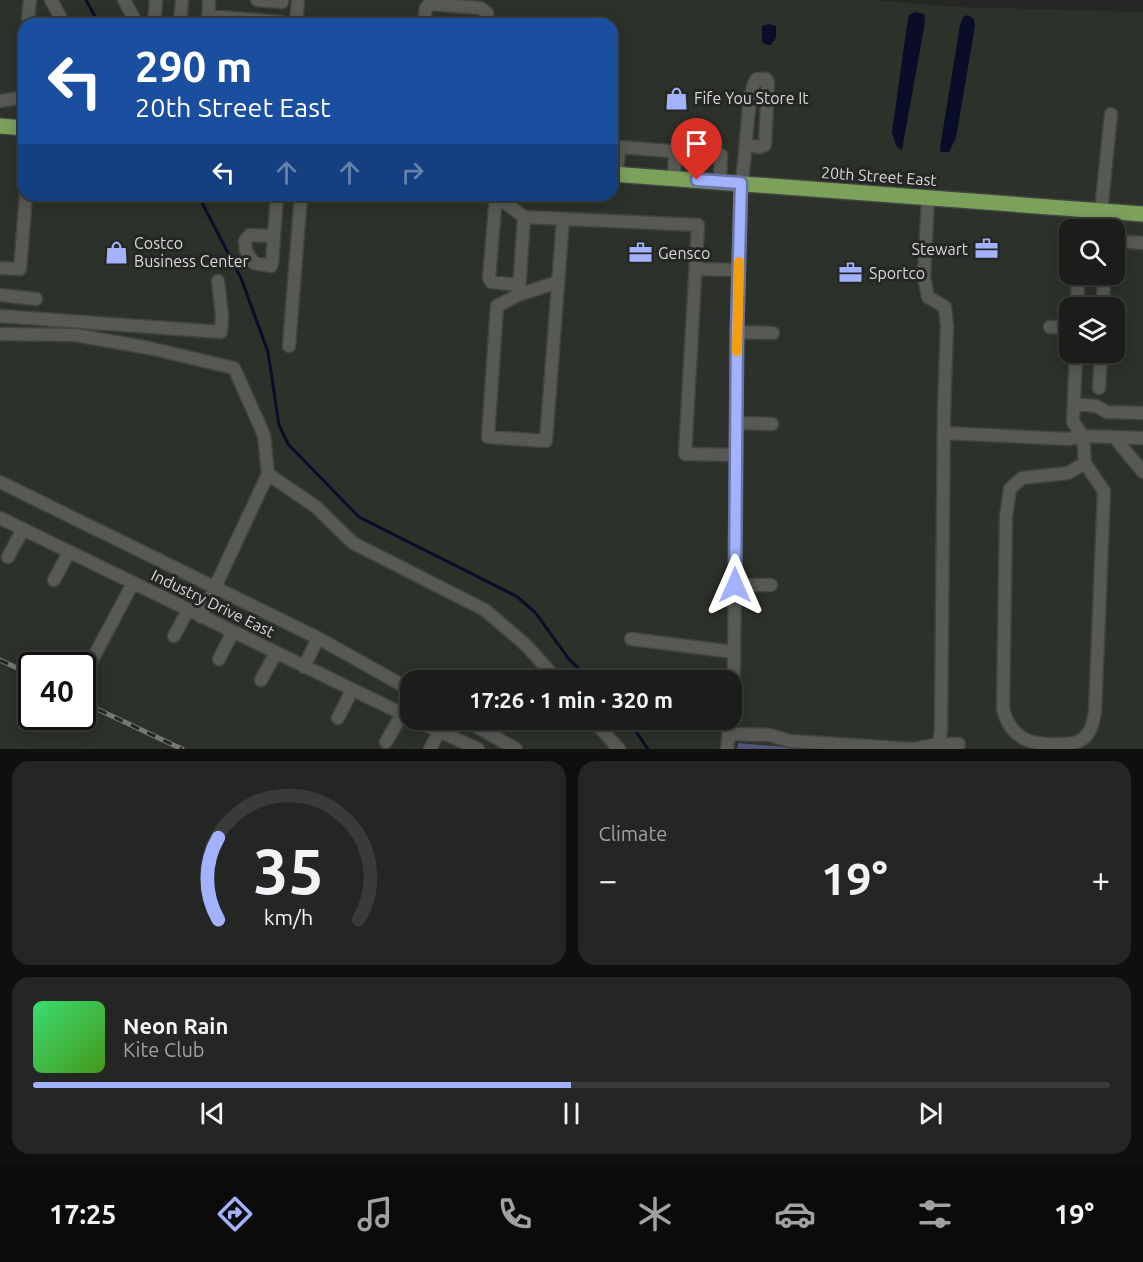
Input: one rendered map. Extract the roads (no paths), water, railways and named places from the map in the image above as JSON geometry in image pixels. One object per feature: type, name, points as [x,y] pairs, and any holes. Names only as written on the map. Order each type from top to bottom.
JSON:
[{"type":"main road","points":[[0,126],[18,128]]},
{"type":"main road","name":"20th Street East","points":[[618,174],[1143,214]]},
{"type":"street","points":[[28,18],[30,0]]},
{"type":"street","points":[[51,0],[61,18]]},
{"type":"street","points":[[124,0],[134,18]]},
{"type":"street","points":[[154,18],[156,0]]},
{"type":"street","points":[[180,18],[182,0]]},
{"type":"street","points":[[208,18],[209,0]]},
{"type":"street","points":[[256,0],[282,1],[280,18]]},
{"type":"street","points":[[296,18],[298,0]]},
{"type":"street","points":[[425,18],[429,4],[480,8],[487,13],[487,18]]},
{"type":"street","points":[[733,670],[741,183],[752,85],[754,80],[766,79],[768,82],[765,145],[759,147],[747,145]]},
{"type":"street","points":[[0,101],[18,98]]},
{"type":"street","points":[[1101,211],[1111,114]]},
{"type":"street","points":[[618,154],[619,147],[721,155],[720,182]]},
{"type":"street","points":[[674,178],[675,152]]},
{"type":"street","points":[[928,198],[924,277],[928,297],[945,307],[947,326],[939,744]]},
{"type":"street","points":[[0,268],[20,269],[26,201]]},
{"type":"street","points":[[274,236],[277,201]]},
{"type":"street","points":[[290,346],[302,201]]},
{"type":"street","points":[[495,201],[489,278],[491,282],[519,290]]},
{"type":"street","points":[[504,201],[524,217],[698,225],[685,454],[736,455]]},
{"type":"street","points":[[1081,209],[1081,219]]},
{"type":"street","points":[[519,290],[524,217]]},
{"type":"street","points":[[558,282],[519,290],[497,306],[488,437],[546,441],[563,219]]},
{"type":"street","points":[[1125,242],[1143,243]]},
{"type":"street","points":[[696,269],[739,270]]},
{"type":"street","points":[[0,316],[221,332],[222,316],[218,281]]},
{"type":"street","points":[[0,295],[36,299]]},
{"type":"street","points":[[1050,327],[1059,327]]},
{"type":"street","points":[[737,332],[773,333]]},
{"type":"street","points":[[0,334],[75,335],[149,348],[234,368],[264,435],[268,474],[201,616]]},
{"type":"street","points":[[1076,363],[1073,422],[1083,436],[1085,463],[1104,491],[1095,712],[1090,730],[1084,739],[1074,744],[1036,744],[1015,733],[1006,723],[1003,710],[1006,517],[1010,489],[1022,478],[1068,473],[1085,463]]},
{"type":"street","points":[[1100,388],[1101,363]]},
{"type":"street","points":[[1074,404],[1096,406],[1107,412],[1143,413]]},
{"type":"street","points":[[736,423],[772,424]]},
{"type":"street","points":[[944,433],[1068,439],[1083,436],[1143,438]]},
{"type":"street","points":[[1114,437],[1143,472]]},
{"type":"street","points":[[268,474],[316,507],[353,543],[485,610],[527,646],[548,670]]},
{"type":"street","points":[[0,482],[318,638],[400,684]]},
{"type":"street","name":"Industry Drive East","points":[[0,518],[400,713]]},
{"type":"street","points":[[8,557],[23,529]]},
{"type":"street","points":[[54,580],[69,552]]},
{"type":"street","points":[[96,653],[133,583]]},
{"type":"street","points":[[735,585],[771,585]]},
{"type":"street","points":[[174,636],[188,610]]},
{"type":"street","points":[[219,659],[233,632]]},
{"type":"street","points":[[304,667],[318,638]]},
{"type":"street","points":[[632,639],[734,652]]},
{"type":"street","points":[[261,680],[276,653]]},
{"type":"street","points":[[338,718],[352,690]]},
{"type":"street","points":[[386,742],[400,724]]},
{"type":"street","points":[[430,749],[440,730]]},
{"type":"street","points":[[448,730],[478,749]]},
{"type":"street","points":[[483,730],[516,749]]},
{"type":"street","points":[[602,730],[619,749]]},
{"type":"street","points":[[727,749],[729,730]]},
{"type":"street","points":[[729,734],[769,735],[790,741],[913,749],[939,744],[959,744]]},
{"type":"waterway","points":[[86,0],[96,18]]},
{"type":"waterway","points":[[201,201],[241,278],[268,352],[279,425],[288,444],[359,517],[516,596],[535,612],[568,658],[580,670]]},
{"type":"waterway","points":[[635,730],[648,749]]},
{"type":"railway","points":[[0,660],[18,668]]},
{"type":"railway","points":[[96,709],[182,749]]},
{"type":"place","name":"Fife You Store It","points":[[676,98]]},
{"type":"place","name":"Stewart","points":[[986,249]]},
{"type":"place","name":"Costco Business Center","points":[[116,252]]},
{"type":"place","name":"Gensco","points":[[640,253]]},
{"type":"place","name":"Sportco","points":[[851,273]]}]
